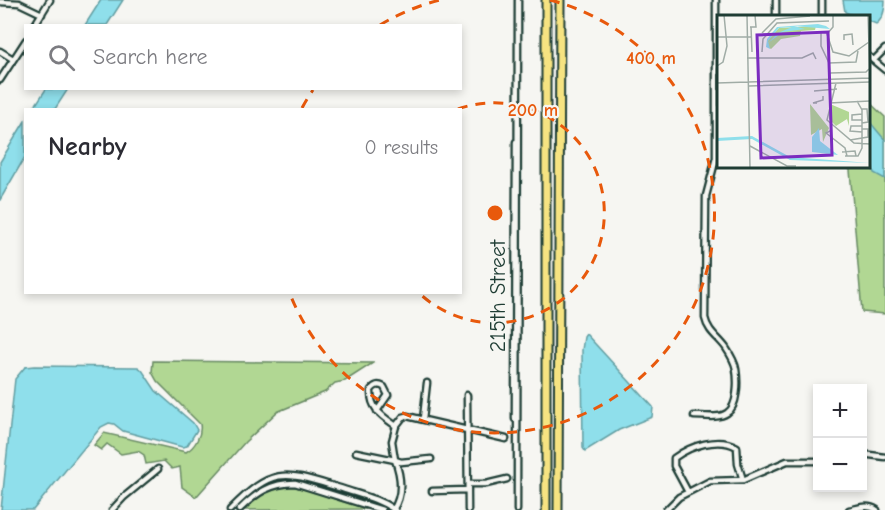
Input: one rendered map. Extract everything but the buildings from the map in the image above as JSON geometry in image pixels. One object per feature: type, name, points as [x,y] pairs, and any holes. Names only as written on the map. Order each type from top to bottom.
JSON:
[{"type":"highway","points":[[546,0],[546,510]]},
{"type":"highway","points":[[558,510],[560,0]]},
{"type":"street","points":[[35,24],[50,0]]},
{"type":"street","name":"215th Street","points":[[517,510],[518,0]]},
{"type":"street","points":[[694,416],[713,417],[726,414],[735,401],[736,369],[726,349],[710,331],[705,318],[706,196],[716,158],[716,0]]},
{"type":"street","points":[[0,2],[20,3],[42,14]]},
{"type":"street","points":[[0,80],[24,43]]},
{"type":"street","points":[[874,60],[885,49]]},
{"type":"street","points":[[0,51],[13,59]]},
{"type":"street","points":[[870,57],[885,70]]},
{"type":"street","points":[[423,419],[427,383]]},
{"type":"street","points":[[377,411],[388,395],[384,387],[379,385],[371,390],[373,406],[377,411],[396,426]]},
{"type":"street","points":[[468,395],[468,510]]},
{"type":"street","points":[[230,510],[255,485],[273,477],[294,476],[311,479],[375,500],[394,510],[398,504],[401,476],[395,460],[392,441],[396,426],[402,417],[423,419],[506,439]]},
{"type":"street","points":[[688,492],[673,463],[674,458],[707,443],[737,447],[738,464],[743,480]]},
{"type":"street","points":[[356,452],[401,462],[431,459]]},
{"type":"street","points":[[867,455],[885,457]]},
{"type":"street","points":[[666,510],[671,503],[710,481],[743,480],[778,463],[795,460],[813,461]]},
{"type":"street","points":[[112,510],[158,469]]},
{"type":"street","points":[[432,491],[507,479]]},
{"type":"street","points":[[240,510],[252,497],[268,487],[295,483],[382,510]]},
{"type":"street","points":[[372,508],[375,500]]},
{"type":"street","points":[[849,510],[866,506],[877,510]]},
{"type":"green space","points":[[870,103],[885,117],[885,314],[862,312],[848,168],[870,168]]},
{"type":"green space","points":[[153,361],[373,363],[345,381],[335,383],[325,392],[277,412],[245,442],[196,497],[182,487],[180,467],[172,469],[164,461],[146,464],[144,455],[138,451],[121,454],[107,444],[101,450],[94,445],[104,433],[186,452],[195,444],[200,432],[200,424],[157,381],[152,372]]},
{"type":"green space","points":[[289,486],[366,509],[245,510],[265,494]]},
{"type":"water","points":[[101,0],[123,0],[108,24],[86,24]]},
{"type":"water","points":[[843,0],[885,0],[883,14],[876,24],[870,21],[870,15],[852,15],[845,12]]},
{"type":"water","points":[[45,90],[67,90],[56,108],[34,108]]},
{"type":"water","points":[[870,122],[885,140],[885,179],[874,173],[870,157]]},
{"type":"water","points":[[24,123],[24,159],[0,200],[0,162]]},
{"type":"water","points":[[586,334],[653,407],[652,417],[619,430],[585,451],[583,448],[582,350]]},
{"type":"water","points":[[25,367],[138,367],[156,391],[193,423],[197,430],[187,446],[182,447],[123,431],[109,423],[101,427],[33,510],[1,510],[15,379]]}]
